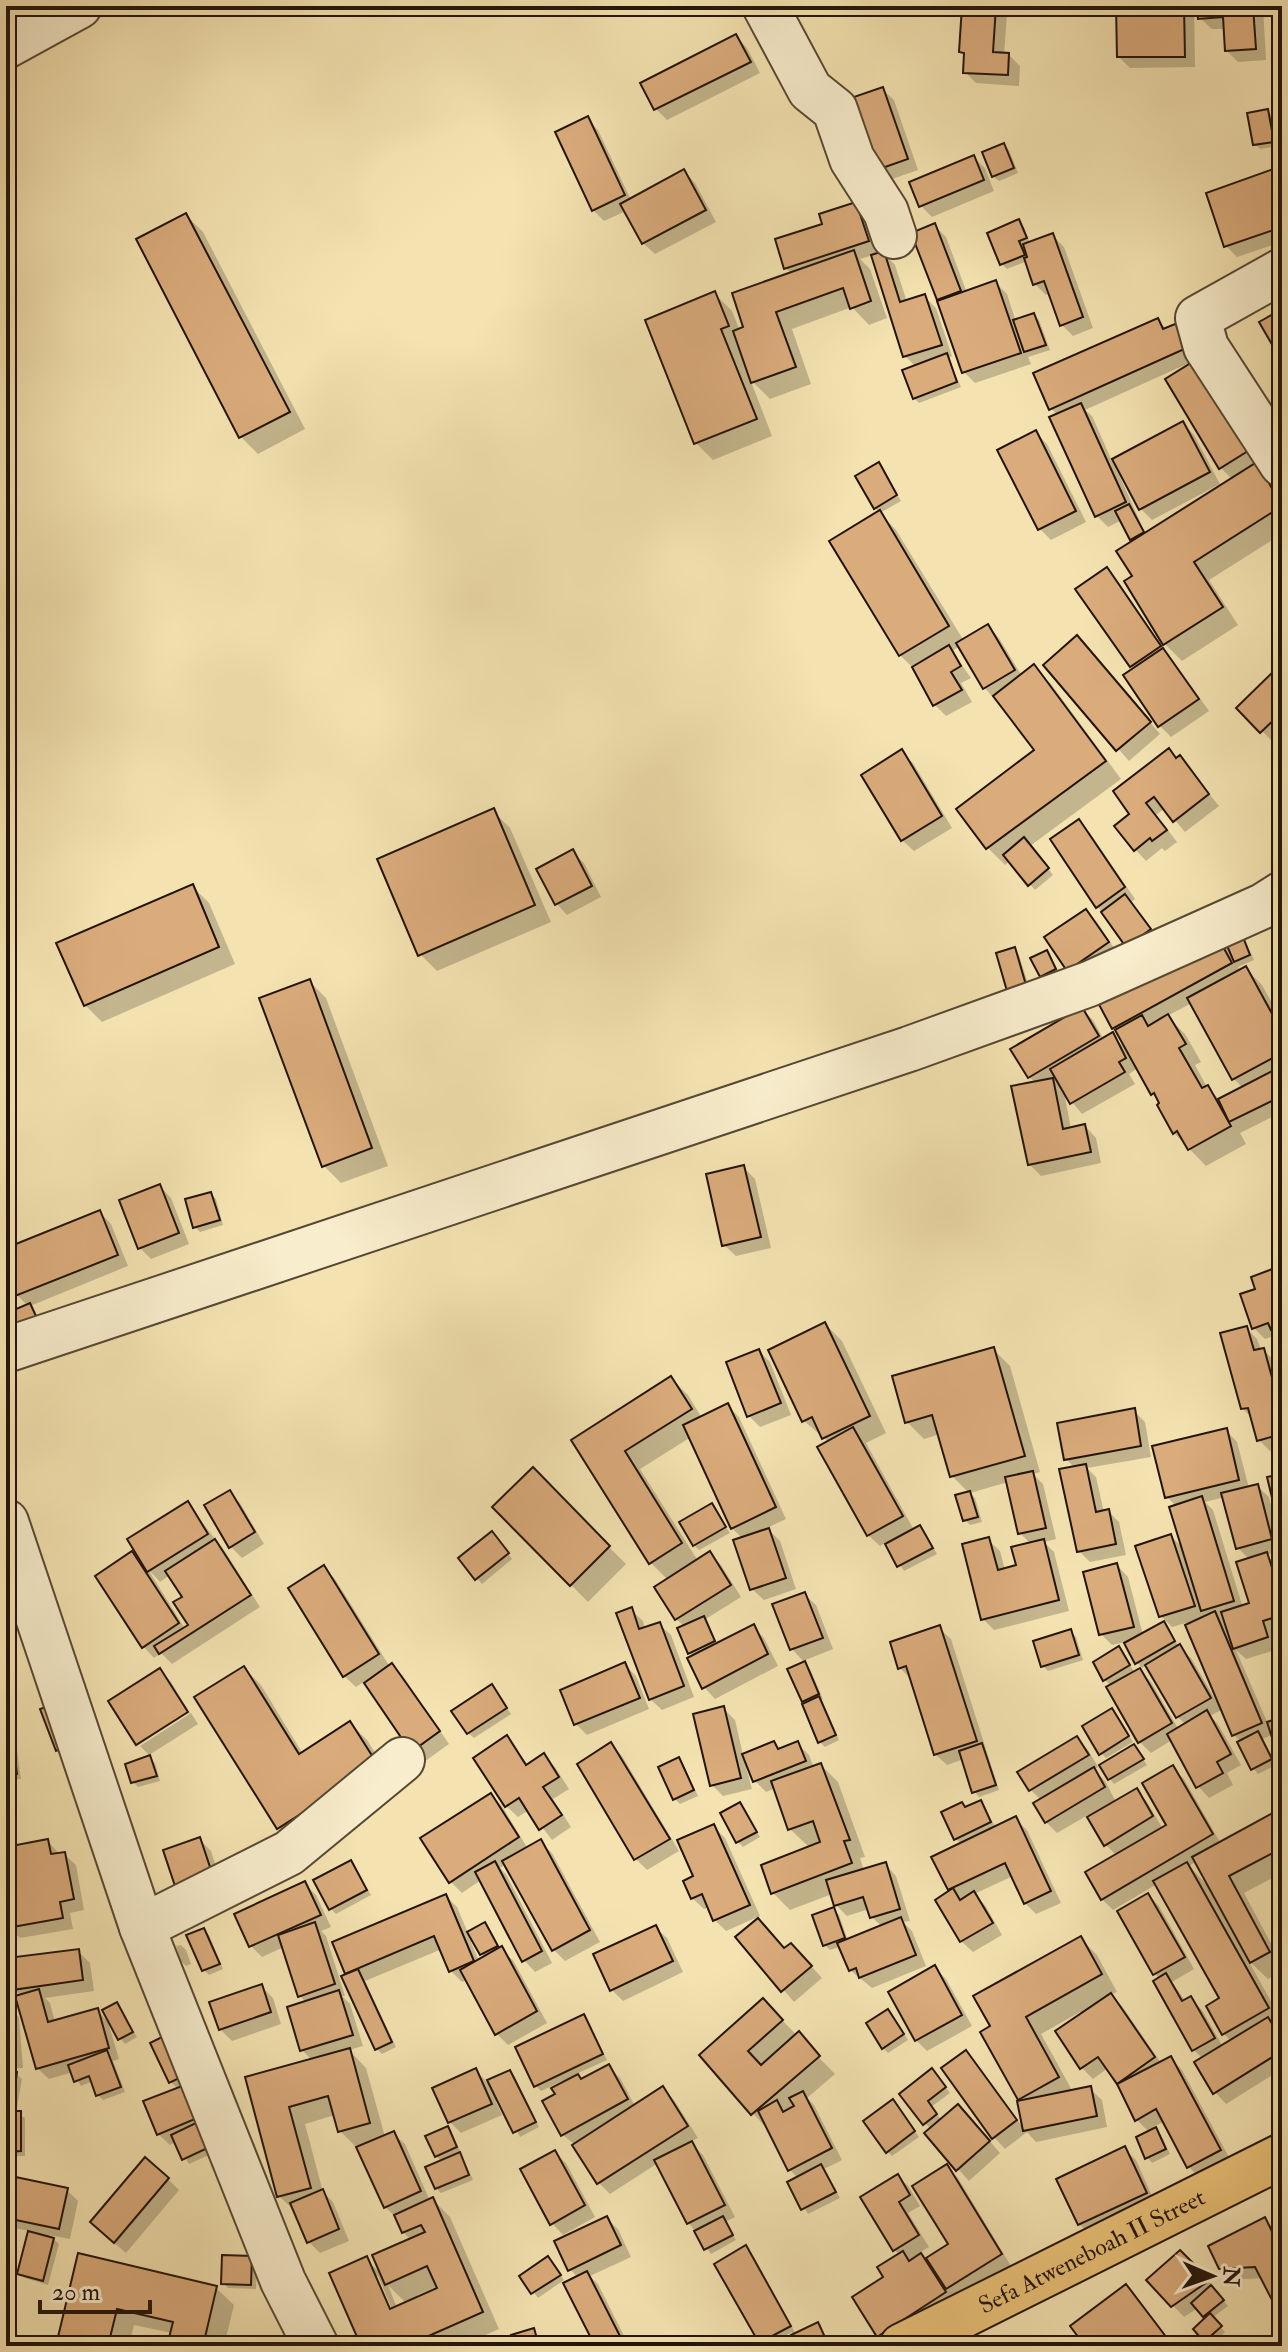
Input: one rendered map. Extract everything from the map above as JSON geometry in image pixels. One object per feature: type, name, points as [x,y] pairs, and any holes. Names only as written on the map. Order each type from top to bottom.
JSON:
[{"type":"main road","name":"Sefa Atweneboah II Street","points":[[902,2346],[1282,2156]]},
{"type":"street","points":[[6,46],[79,6]]},
{"type":"street","points":[[765,6],[810,90],[835,110],[852,159],[886,212],[894,236]]},
{"type":"street","points":[[1282,271],[1198,318],[1206,347],[1282,464]]},
{"type":"street","points":[[6,1350],[909,1049],[1089,984],[1263,906],[1282,894]]},
{"type":"street","points":[[6,1522],[142,1927],[283,2281],[316,2346]]},
{"type":"street","points":[[142,1927],[289,1853],[402,1760]]},
{"type":"building","points":[[962,6],[996,6],[993,52],[1009,53],[1008,75],[963,73],[964,53],[959,52]]},
{"type":"building","points":[[1116,6],[1184,6],[1185,57],[1117,57]]},
{"type":"building","points":[[1197,6],[1253,6],[1256,49],[1225,51],[1223,17],[1198,19]]},
{"type":"building","points":[[736,34],[751,62],[654,110],[640,83]]},
{"type":"building","points":[[883,87],[908,159],[871,172],[845,100]]},
{"type":"building","points":[[1268,109],[1274,142],[1253,145],[1247,113]]},
{"type":"building","points":[[588,116],[625,195],[592,211],[555,132]]},
{"type":"building","points":[[1004,143],[1014,168],[992,177],[982,152]]},
{"type":"building","points":[[974,155],[984,180],[919,207],[909,182]]},
{"type":"building","points":[[1282,166],[1282,227],[1224,247],[1206,193]]},
{"type":"building","points":[[684,169],[706,210],[642,244],[620,204]]},
{"type":"building","points":[[856,202],[869,241],[784,269],[775,239],[822,224],[819,214]]},
{"type":"building","points":[[186,213],[290,412],[239,438],[136,239]]},
{"type":"building","points":[[1019,219],[1027,238],[1019,241],[1025,255],[1000,265],[987,233]]},
{"type":"building","points":[[935,223],[961,291],[937,300],[911,233]]},
{"type":"building","points":[[1053,233],[1083,317],[1060,326],[1044,281],[1033,285],[1024,258],[1027,257],[1023,244]]},
{"type":"building","points":[[854,250],[871,301],[850,309],[843,288],[776,312],[796,367],[751,383],[733,331],[743,327],[732,293]]},
{"type":"building","points":[[884,251],[900,302],[925,294],[942,345],[903,357],[871,255]]},
{"type":"building","points":[[996,280],[1021,353],[962,373],[937,301]]},
{"type":"building","points":[[715,291],[729,326],[721,329],[757,419],[694,444],[645,320]]},
{"type":"building","points":[[1282,309],[1282,362],[1259,322]]},
{"type":"building","points":[[1034,313],[1046,345],[1024,352],[1013,320]]},
{"type":"building","points":[[1158,318],[1163,329],[1180,322],[1191,346],[1049,410],[1033,373]]},
{"type":"building","points":[[947,353],[957,382],[913,399],[902,370]]},
{"type":"building","points":[[1194,361],[1248,451],[1219,469],[1165,379]]},
{"type":"building","points":[[1081,403],[1126,502],[1095,517],[1049,417]]},
{"type":"building","points":[[1183,421],[1210,472],[1139,510],[1112,459]]},
{"type":"building","points":[[1036,430],[1076,511],[1038,530],[997,450]]},
{"type":"building","points":[[879,462],[897,495],[874,509],[855,476]]},
{"type":"building","points":[[1257,462],[1282,506],[1194,562],[1223,607],[1163,645],[1124,581],[1132,576],[1116,551]]},
{"type":"building","points":[[1129,504],[1144,532],[1130,540],[1115,511]]},
{"type":"building","points":[[880,510],[949,626],[899,656],[829,541]]},
{"type":"building","points":[[1107,567],[1161,646],[1130,667],[1075,589]]},
{"type":"building","points":[[988,624],[1015,670],[983,689],[956,643]]},
{"type":"building","points":[[1077,635],[1151,722],[1116,751],[1043,665]]},
{"type":"building","points":[[949,645],[961,666],[951,672],[962,690],[933,706],[912,667]]},
{"type":"building","points":[[1163,648],[1199,699],[1158,727],[1123,675]]},
{"type":"building","points":[[1282,663],[1282,712],[1260,733],[1236,708]]},
{"type":"building","points":[[1034,664],[1106,761],[986,849],[956,809],[1034,750],[993,696]]},
{"type":"building","points":[[1169,748],[1176,758],[1180,755],[1209,794],[1173,822],[1154,797],[1146,803],[1167,830],[1134,851],[1114,826],[1129,814],[1113,791]]},
{"type":"building","points":[[902,749],[942,816],[901,841],[861,775]]},
{"type":"building","points":[[494,808],[535,905],[418,956],[377,859]]},
{"type":"building","points":[[1079,819],[1125,887],[1096,908],[1050,839]]},
{"type":"building","points":[[1024,837],[1049,868],[1028,886],[1003,855]]},
{"type":"building","points":[[573,849],[592,886],[555,905],[536,869]]},
{"type":"building","points":[[193,884],[219,947],[84,1006],[56,943]]},
{"type":"building","points":[[1125,894],[1151,929],[1126,947],[1101,912]]},
{"type":"building","points":[[1086,909],[1109,942],[1067,971],[1044,937]]},
{"type":"building","points":[[1239,927],[1250,955],[1234,962],[1222,934]]},
{"type":"building","points":[[1215,932],[1232,963],[1112,1029],[1095,997]]},
{"type":"building","points":[[1015,947],[1026,985],[1007,991],[996,953]]},
{"type":"building","points":[[1047,950],[1056,969],[1040,977],[1030,958]]},
{"type":"building","points":[[1246,966],[1282,1032],[1282,1053],[1232,1080],[1187,998]]},
{"type":"building","points":[[310,979],[372,1148],[322,1167],[259,998]]},
{"type":"building","points":[[1082,1007],[1099,1036],[1028,1078],[1010,1049]]},
{"type":"building","points":[[1168,1014],[1186,1044],[1179,1048],[1202,1088],[1208,1085],[1231,1126],[1188,1150],[1177,1131],[1173,1134],[1154,1093],[1151,1095],[1115,1030],[1142,1015],[1148,1026]]},
{"type":"building","points":[[1113,1032],[1126,1058],[1119,1062],[1125,1072],[1070,1104],[1050,1069]]},
{"type":"building","points":[[1274,1070],[1282,1086],[1282,1096],[1229,1122],[1218,1099]]},
{"type":"building","points":[[1053,1078],[1063,1129],[1085,1124],[1091,1152],[1028,1165],[1011,1086]]},
{"type":"building","points":[[744,1165],[761,1237],[722,1246],[706,1174]]},
{"type":"building","points":[[160,1184],[179,1233],[138,1249],[119,1200]]},
{"type":"building","points":[[211,1192],[220,1220],[193,1228],[185,1199]]},
{"type":"building","points":[[100,1210],[118,1255],[15,1296],[6,1273],[6,1248]]},
{"type":"building","points":[[1282,1268],[1282,1326],[1271,1330],[1268,1323],[1252,1329],[1240,1294],[1255,1289],[1251,1277]]},
{"type":"building","points":[[30,1303],[40,1325],[18,1335],[9,1312]]},
{"type":"building","points":[[825,1322],[870,1416],[822,1439],[812,1417],[802,1422],[768,1350]]},
{"type":"building","points":[[1247,1326],[1254,1350],[1264,1348],[1282,1414],[1282,1434],[1257,1441],[1248,1408],[1241,1409],[1220,1333]]},
{"type":"building","points":[[994,1347],[1025,1456],[950,1477],[932,1415],[905,1423],[892,1376]]},
{"type":"building","points":[[759,1349],[781,1403],[747,1417],[726,1362]]},
{"type":"building","points":[[671,1376],[692,1409],[625,1451],[682,1543],[649,1564],[571,1440]]},
{"type":"building","points":[[728,1403],[776,1507],[731,1529],[683,1425]]},
{"type":"building","points":[[1135,1408],[1141,1446],[1064,1460],[1057,1423]]},
{"type":"building","points":[[853,1427],[903,1516],[867,1536],[817,1447]]},
{"type":"building","points":[[1227,1428],[1239,1480],[1165,1498],[1152,1446]]},
{"type":"building","points":[[1086,1464],[1096,1512],[1109,1509],[1116,1544],[1077,1552],[1059,1469]]},
{"type":"building","points":[[533,1467],[610,1546],[570,1586],[492,1507]]},
{"type":"building","points":[[1033,1471],[1046,1528],[1018,1534],[1005,1477]]},
{"type":"building","points":[[1282,1474],[1282,1539],[1267,1477]]},
{"type":"building","points":[[1258,1484],[1272,1539],[1236,1549],[1221,1493]]},
{"type":"building","points":[[230,1490],[255,1532],[229,1548],[204,1505]]},
{"type":"building","points":[[970,1491],[978,1517],[963,1521],[955,1495]]},
{"type":"building","points":[[1202,1496],[1234,1601],[1201,1611],[1169,1507]]},
{"type":"building","points":[[188,1501],[208,1534],[147,1572],[127,1539]]},
{"type":"building","points":[[712,1503],[726,1527],[693,1546],[679,1522]]},
{"type":"building","points":[[920,1525],[933,1548],[897,1567],[885,1544]]},
{"type":"building","points":[[769,1528],[786,1578],[750,1590],[733,1540]]},
{"type":"building","points":[[492,1531],[509,1553],[475,1580],[458,1558]]},
{"type":"building","points":[[1171,1534],[1195,1606],[1159,1617],[1135,1546]]},
{"type":"building","points":[[989,1537],[998,1570],[1016,1565],[1011,1547],[1044,1539],[1059,1600],[981,1620],[962,1544]]},
{"type":"building","points":[[215,1539],[251,1595],[159,1654],[154,1646],[188,1625],[173,1602],[182,1597],[165,1571]]},
{"type":"building","points":[[132,1551],[179,1623],[142,1648],[95,1576]]},
{"type":"building","points":[[710,1551],[731,1585],[675,1620],[654,1587]]},
{"type":"building","points":[[1267,1552],[1282,1599],[1282,1615],[1263,1621],[1268,1637],[1233,1649],[1221,1612],[1249,1603],[1236,1562]]},
{"type":"building","points":[[1117,1563],[1134,1627],[1099,1635],[1083,1572]]},
{"type":"building","points":[[324,1565],[379,1654],[343,1677],[288,1588]]},
{"type":"building","points":[[805,1592],[823,1638],[790,1650],[772,1604]]},
{"type":"building","points":[[632,1607],[639,1629],[660,1622],[684,1686],[649,1700],[616,1613]]},
{"type":"building","points":[[1215,1611],[1262,1723],[1232,1736],[1185,1625]]},
{"type":"building","points":[[704,1616],[715,1641],[688,1654],[677,1628]]},
{"type":"building","points":[[1164,1621],[1175,1641],[1135,1664],[1124,1643]]},
{"type":"building","points":[[754,1624],[768,1654],[702,1689],[687,1658]]},
{"type":"building","points":[[940,1625],[977,1741],[934,1755],[906,1666],[898,1669],[890,1642]]},
{"type":"building","points":[[1071,1629],[1079,1655],[1041,1667],[1033,1641]]},
{"type":"building","points":[[1180,1644],[1211,1698],[1176,1718],[1145,1665]]},
{"type":"building","points":[[1119,1646],[1130,1665],[1103,1681],[1093,1662]]},
{"type":"building","points":[[805,1661],[819,1694],[802,1702],[787,1669]]},
{"type":"building","points":[[625,1662],[640,1698],[574,1725],[560,1690]]},
{"type":"building","points":[[392,1663],[440,1731],[411,1752],[364,1683]]},
{"type":"building","points":[[244,1666],[299,1754],[350,1721],[378,1765],[277,1829],[194,1697]]},
{"type":"building","points":[[160,1668],[188,1712],[136,1745],[108,1701]]},
{"type":"building","points":[[1140,1668],[1172,1723],[1138,1743],[1106,1687]]},
{"type":"building","points":[[492,1684],[507,1708],[467,1734],[451,1711]]},
{"type":"building","points":[[819,1696],[836,1735],[818,1743],[802,1704]]},
{"type":"building","points":[[51,1705],[67,1746],[56,1751],[40,1709]]},
{"type":"building","points":[[724,1706],[741,1778],[710,1786],[693,1714]]},
{"type":"building","points":[[1112,1708],[1129,1736],[1099,1755],[1082,1726]]},
{"type":"building","points":[[1207,1710],[1231,1754],[1217,1762],[1223,1773],[1196,1788],[1167,1734]]},
{"type":"building","points":[[1282,1717],[1282,1742],[1274,1744],[1267,1722]]},
{"type":"building","points":[[1258,1731],[1272,1759],[1251,1770],[1237,1742]]},
{"type":"building","points":[[507,1735],[526,1765],[544,1753],[559,1777],[543,1787],[562,1815],[539,1830],[519,1798],[505,1807],[473,1758]]},
{"type":"building","points":[[12,1736],[17,1774],[6,1776],[6,1737]]},
{"type":"building","points":[[1077,1736],[1089,1755],[1029,1791],[1017,1772]]},
{"type":"building","points":[[774,1741],[778,1749],[798,1741],[806,1761],[753,1782],[742,1754]]},
{"type":"building","points":[[611,1742],[670,1839],[634,1860],[577,1764]]},
{"type":"building","points":[[982,1743],[996,1785],[972,1793],[959,1751]]},
{"type":"building","points":[[1134,1744],[1144,1759],[1108,1780],[1099,1765]]},
{"type":"building","points":[[150,1755],[157,1776],[131,1783],[125,1764]]},
{"type":"building","points":[[679,1757],[694,1790],[673,1800],[658,1767]]},
{"type":"building","points":[[821,1763],[850,1840],[844,1841],[852,1863],[771,1894],[761,1865],[820,1842],[813,1821],[788,1830],[771,1781]]},
{"type":"building","points":[[1173,1765],[1213,1834],[1101,1900],[1085,1872],[1166,1825],[1142,1783]]},
{"type":"building","points":[[1094,1767],[1105,1787],[1045,1823],[1033,1803]]},
{"type":"building","points":[[1137,1788],[1153,1816],[1104,1846],[1087,1817]]},
{"type":"building","points":[[491,1793],[519,1837],[449,1883],[420,1838]]},
{"type":"building","points":[[981,1800],[991,1822],[954,1840],[941,1812],[962,1802],[965,1807]]},
{"type":"building","points":[[740,1802],[757,1832],[736,1843],[720,1813]]},
{"type":"building","points":[[1282,1808],[1282,1848],[1229,1876],[1270,1952],[1250,1963],[1192,1857]]},
{"type":"building","points":[[1016,1816],[1051,1891],[1024,1904],[1005,1863],[948,1890],[931,1857]]},
{"type":"building","points":[[714,1824],[750,1905],[713,1921],[702,1894],[691,1899],[683,1881],[693,1876],[677,1840]]},
{"type":"building","points":[[200,1837],[214,1879],[177,1892],[163,1850]]},
{"type":"building","points":[[48,1839],[51,1854],[65,1852],[74,1899],[60,1902],[63,1918],[7,1928],[6,1847]]},
{"type":"building","points":[[541,1839],[590,1930],[552,1951],[502,1861]]},
{"type":"building","points":[[351,1860],[367,1890],[329,1910],[313,1880]]},
{"type":"building","points":[[495,1861],[542,1951],[522,1962],[475,1872]]},
{"type":"building","points":[[886,1862],[900,1909],[870,1918],[863,1897],[834,1906],[826,1880]]},
{"type":"building","points":[[1187,1862],[1269,2008],[1222,2035],[1206,2006],[1219,1998],[1153,1881]]},
{"type":"building","points":[[305,1881],[321,1915],[249,1947],[234,1914]]},
{"type":"building","points":[[953,1888],[960,1900],[974,1891],[993,1923],[960,1942],[935,1900]]},
{"type":"building","points":[[1148,1893],[1185,1957],[1153,1975],[1117,1911]]},
{"type":"building","points":[[446,1894],[474,1961],[449,1972],[434,1936],[345,1974],[332,1942]]},
{"type":"building","points":[[834,1907],[845,1938],[823,1946],[812,1915]]},
{"type":"building","points":[[901,1917],[916,1955],[859,1978],[856,1968],[849,1971],[837,1943]]},
{"type":"building","points":[[758,1918],[784,1948],[791,1943],[812,1966],[781,1992],[735,1937]]},
{"type":"building","points":[[315,1922],[335,1984],[298,1997],[278,1935]]},
{"type":"building","points":[[485,1922],[498,1946],[480,1955],[467,1932]]},
{"type":"building","points":[[656,1925],[673,1961],[610,1991],[593,1954]]},
{"type":"building","points":[[204,1928],[220,1964],[202,1971],[186,1935]]},
{"type":"building","points":[[1081,1936],[1102,1974],[1026,2017],[1059,2077],[1018,2100],[980,2032],[990,2026],[973,1996]]},
{"type":"building","points":[[502,1946],[537,2011],[495,2035],[460,1970]]},
{"type":"building","points":[[79,1949],[83,1980],[12,1990],[7,1958]]},
{"type":"building","points":[[935,1965],[962,2015],[915,2041],[888,1992]]},
{"type":"building","points":[[358,1969],[392,2042],[375,2050],[341,1976]]},
{"type":"building","points":[[1166,1973],[1182,2001],[1191,1996],[1215,2038],[1192,2051],[1153,1981]]},
{"type":"building","points":[[262,1984],[271,2012],[219,2030],[209,2002]]},
{"type":"building","points":[[39,1989],[48,2022],[98,2008],[109,2048],[36,2069],[15,1996]]},
{"type":"building","points":[[339,1990],[353,2035],[300,2051],[287,2007]]},
{"type":"building","points":[[1111,1993],[1155,2057],[1117,2084],[1098,2057],[1080,2069],[1055,2031]]},
{"type":"building","points":[[763,1998],[783,2020],[748,2051],[761,2065],[799,2031],[820,2056],[751,2115],[699,2055]]},
{"type":"building","points":[[117,2002],[133,2032],[118,2040],[102,2010]]},
{"type":"building","points":[[6,2004],[9,2004],[12,2058],[6,2058]]},
{"type":"building","points":[[888,2009],[904,2034],[882,2049],[866,2023]]},
{"type":"building","points":[[584,2014],[603,2054],[534,2087],[515,2047]]},
{"type":"building","points":[[1268,2017],[1282,2040],[1282,2051],[1213,2094],[1194,2062]]},
{"type":"building","points":[[174,2031],[194,2071],[169,2083],[150,2043]]},
{"type":"building","points":[[350,2048],[370,2123],[338,2132],[328,2096],[289,2107],[311,2188],[277,2197],[245,2077]]},
{"type":"building","points":[[107,2050],[121,2087],[96,2096],[89,2076],[74,2082],[68,2065]]},
{"type":"building","points":[[966,2050],[1017,2120],[992,2139],[941,2068]]},
{"type":"building","points":[[1171,2056],[1221,2150],[1187,2168],[1156,2109],[1135,2121],[1117,2084]]},
{"type":"building","points":[[609,2064],[628,2099],[561,2136],[542,2101],[555,2094],[551,2088],[578,2074],[581,2079]]},
{"type":"building","points":[[476,2068],[492,2104],[448,2123],[432,2088]]},
{"type":"building","points":[[932,2068],[946,2087],[928,2101],[937,2114],[923,2125],[899,2094]]},
{"type":"building","points":[[6,2070],[17,2072],[12,2108],[6,2107]]},
{"type":"building","points":[[510,2070],[536,2122],[513,2133],[487,2080]]},
{"type":"building","points":[[182,2086],[195,2119],[157,2135],[143,2101]]},
{"type":"building","points":[[663,2086],[688,2126],[597,2184],[572,2145]]},
{"type":"building","points":[[1091,2086],[1097,2116],[1023,2131],[1017,2101]]},
{"type":"building","points":[[803,2091],[832,2148],[788,2171],[758,2111],[777,2100],[783,2112],[794,2106],[789,2098]]},
{"type":"building","points":[[893,2099],[915,2131],[886,2153],[863,2121]]},
{"type":"building","points":[[958,2104],[990,2141],[956,2171],[924,2133]]},
{"type":"building","points":[[6,2111],[21,2111],[21,2151],[6,2152]]},
{"type":"building","points":[[202,2120],[214,2145],[182,2160],[171,2135]]},
{"type":"building","points":[[448,2126],[457,2147],[435,2157],[425,2136]]},
{"type":"building","points":[[1156,2127],[1166,2149],[1145,2159],[1136,2137]]},
{"type":"building","points":[[394,2131],[421,2191],[384,2208],[356,2147]]},
{"type":"building","points":[[692,2141],[725,2205],[687,2224],[654,2160]]},
{"type":"building","points":[[1125,2146],[1147,2193],[1078,2225],[1056,2179]]},
{"type":"building","points":[[555,2150],[585,2205],[550,2225],[520,2169]]},
{"type":"building","points":[[460,2152],[469,2175],[435,2189],[425,2167]]},
{"type":"building","points":[[145,2157],[169,2178],[114,2243],[90,2222]]},
{"type":"building","points":[[821,2164],[836,2192],[801,2210],[787,2182]]},
{"type":"building","points":[[947,2164],[1002,2254],[946,2289],[926,2258],[948,2244],[912,2186]]},
{"type":"building","points":[[898,2174],[910,2195],[899,2202],[919,2235],[893,2251],[860,2197]]},
{"type":"building","points":[[6,2175],[68,2188],[59,2229],[6,2218]]},
{"type":"building","points":[[323,2189],[339,2229],[307,2243],[290,2203]]},
{"type":"building","points":[[433,2197],[483,2312],[406,2346],[361,2346],[329,2273],[367,2256],[390,2309],[437,2288],[427,2266],[385,2285],[372,2255],[425,2232],[421,2225],[402,2233],[394,2215]]},
{"type":"building","points":[[607,2216],[621,2245],[568,2271],[554,2241]]},
{"type":"building","points":[[723,2216],[733,2235],[704,2250],[694,2231]]},
{"type":"building","points":[[1265,2217],[1282,2252],[1282,2295],[1272,2300],[1255,2267],[1219,2269],[1208,2246]]},
{"type":"building","points":[[28,2231],[54,2238],[43,2281],[17,2274]]},
{"type":"building","points":[[746,2245],[791,2326],[759,2343],[714,2264]]},
{"type":"building","points":[[1180,2250],[1210,2280],[1171,2307],[1146,2280]]},
{"type":"building","points":[[903,2251],[909,2261],[921,2253],[946,2292],[877,2337],[852,2297],[883,2277],[877,2267]]},
{"type":"building","points":[[78,2253],[217,2286],[203,2346],[167,2346],[173,2322],[117,2309],[108,2346],[58,2337]]},
{"type":"building","points":[[222,2255],[252,2256],[251,2285],[221,2284]]},
{"type":"building","points":[[548,2256],[561,2275],[531,2294],[519,2276]]},
{"type":"building","points":[[587,2271],[625,2346],[595,2346],[563,2283]]},
{"type":"building","points":[[1126,2284],[1173,2346],[1085,2346],[1070,2326]]},
{"type":"building","points":[[1211,2285],[1224,2300],[1203,2317],[1191,2303]]},
{"type":"building","points":[[1210,2313],[1222,2326],[1204,2342],[1193,2329]]},
{"type":"building","points":[[818,2322],[829,2346],[796,2346],[791,2335]]},
{"type":"building","points":[[534,2328],[539,2346],[514,2346],[511,2335]]}]
